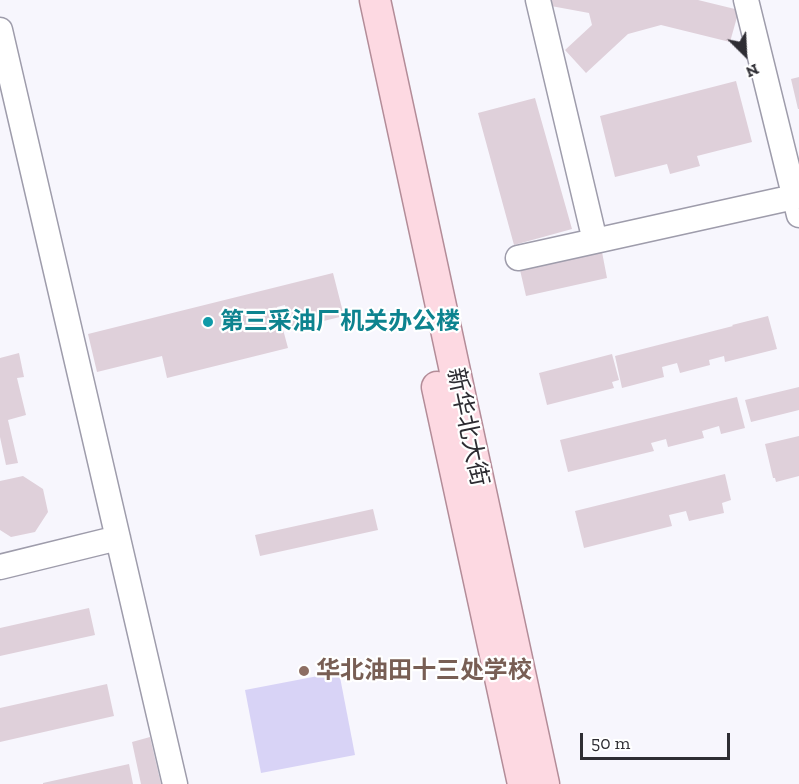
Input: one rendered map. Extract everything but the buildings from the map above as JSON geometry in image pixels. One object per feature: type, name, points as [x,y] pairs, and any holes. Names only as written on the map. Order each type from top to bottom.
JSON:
[{"type":"main road","name":"新华北大街","points":[[354,0],[523,784]]},
{"type":"main road","name":"新华北大街","points":[[375,0],[544,784]]},
{"type":"lane","points":[[538,0],[594,241]]},
{"type":"lane","points":[[518,258],[594,241],[797,206],[746,0]]},
{"type":"lane","points":[[0,30],[175,784]]},
{"type":"lane","points":[[0,567],[118,538]]},
{"type":"shaded area","points":[[339,672],[355,755],[261,773],[245,690]]},
{"type":"place","name":"第三采油厂机关办公楼","points":[[208,322]]},
{"type":"place","name":"华北油田十三处学校","points":[[304,671]]}]
